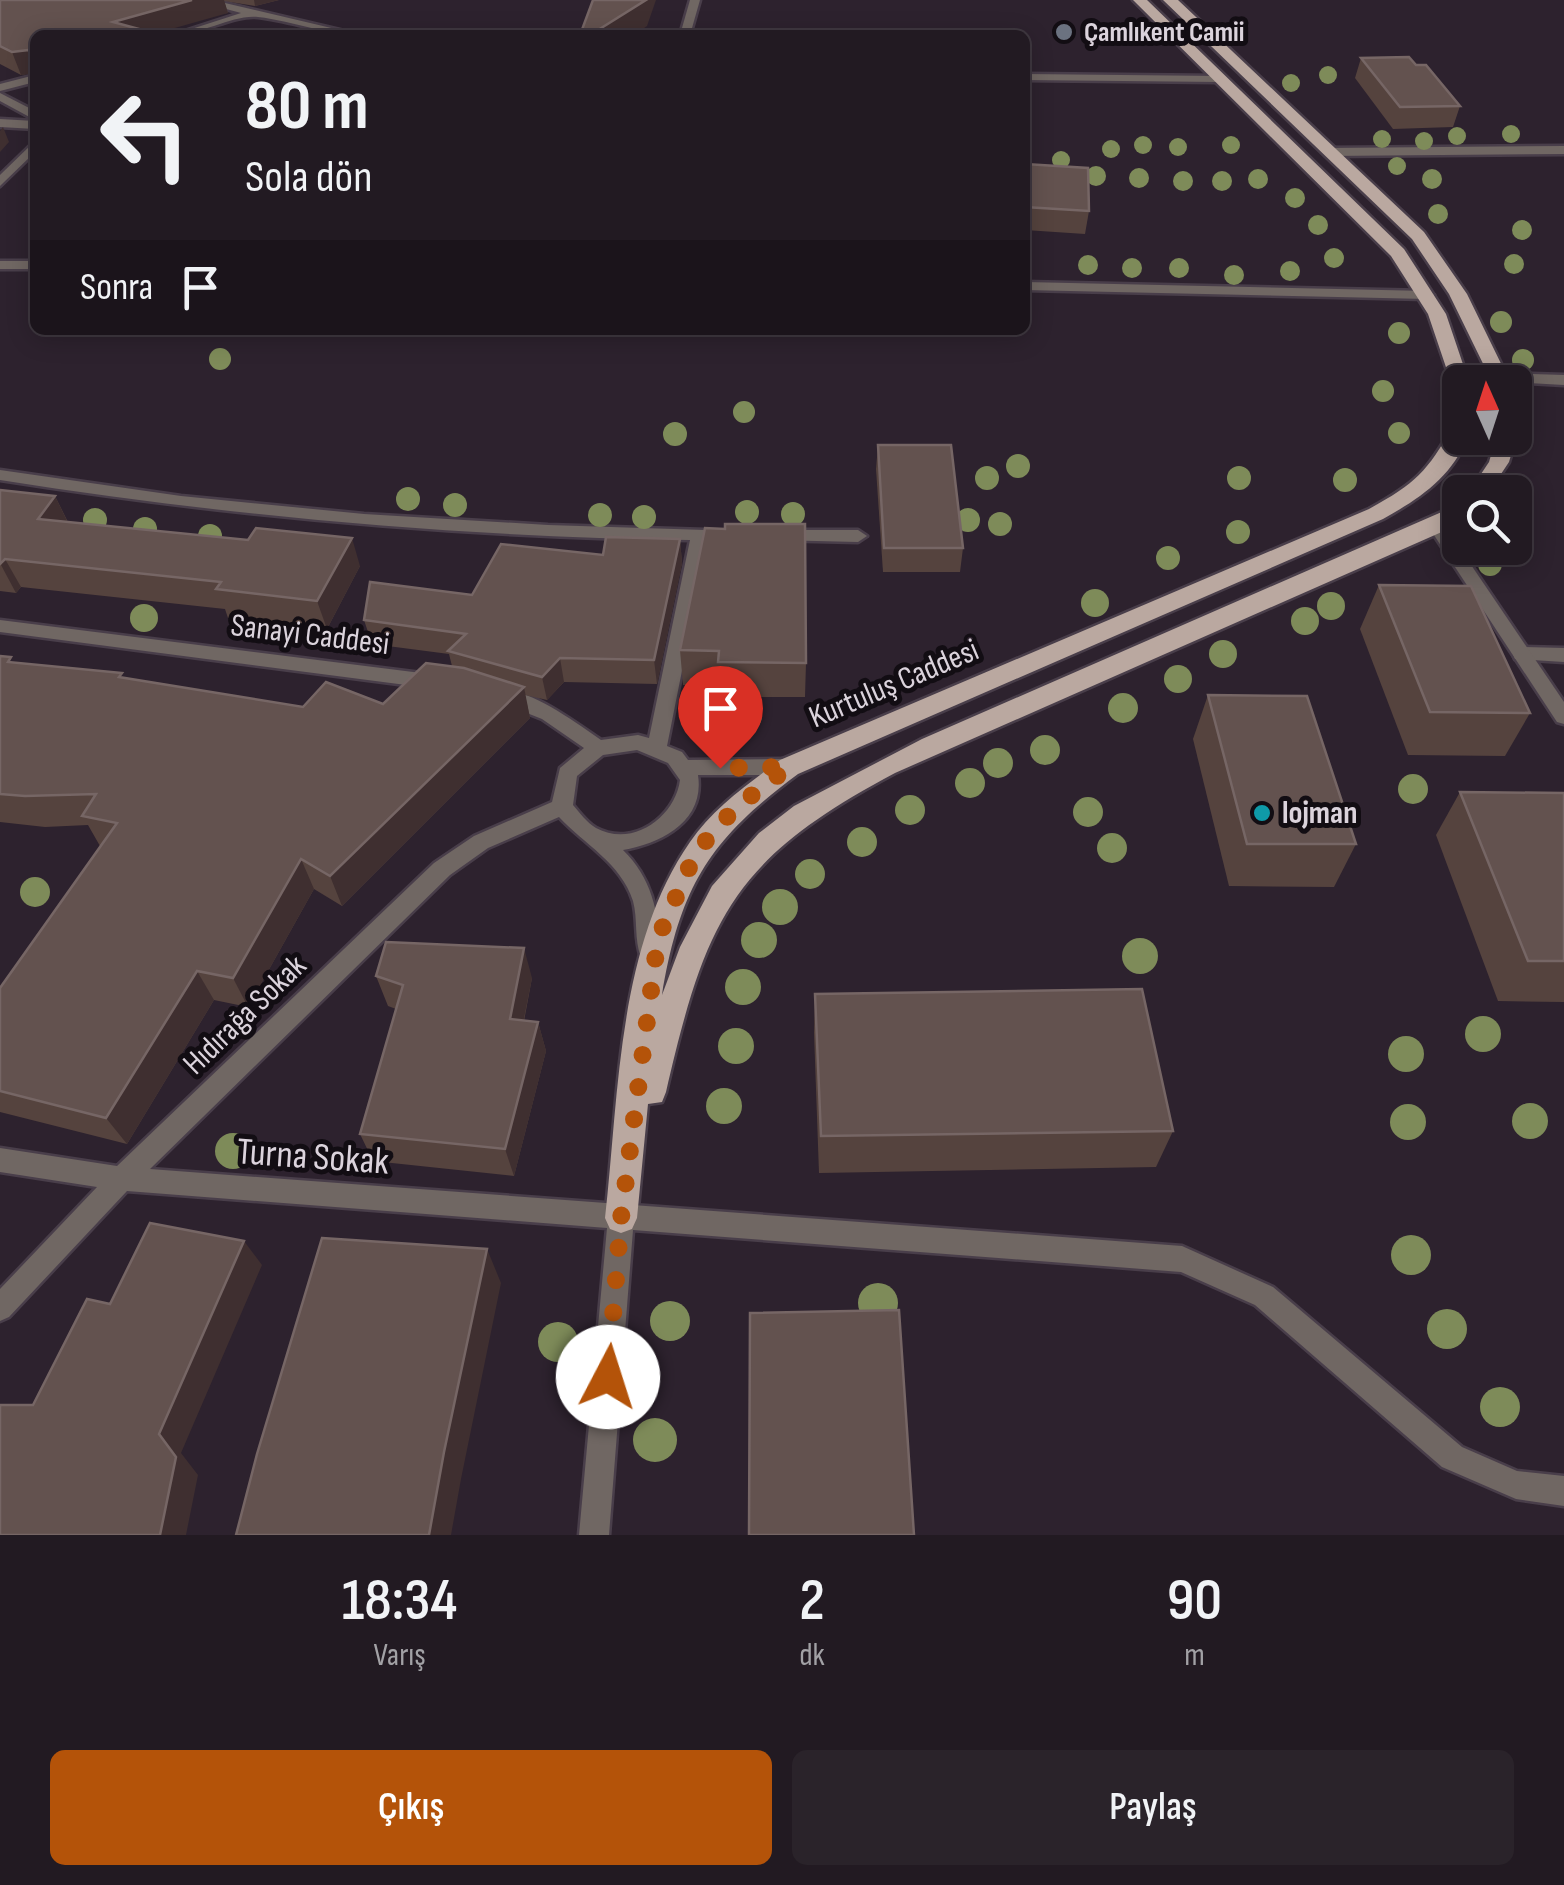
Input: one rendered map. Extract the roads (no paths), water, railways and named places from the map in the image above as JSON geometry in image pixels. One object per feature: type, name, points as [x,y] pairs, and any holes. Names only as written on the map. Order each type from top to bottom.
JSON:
[{"type":"main road","points":[[1140,0],[1380,231],[1427,295],[1446,334],[1455,365]]},
{"type":"main road","points":[[1170,0],[1428,249],[1474,322],[1493,365]]},
{"type":"main road","name":"Kurtuluş Caddesi","points":[[621,1218],[648,1004],[666,912],[696,852],[735,808],[789,767],[1376,514],[1411,495],[1435,474],[1449,455]]},
{"type":"main road","name":"Kurtuluş Caddesi","points":[[621,1218],[671,1008],[688,955],[712,907],[768,840],[801,816],[915,754],[1442,522]]},
{"type":"street","points":[[198,0],[317,30]]},
{"type":"street","points":[[686,30],[694,0]]},
{"type":"street","points":[[195,30],[252,13]]},
{"type":"street","points":[[1030,77],[1219,79]]},
{"type":"street","points":[[0,88],[30,79]]},
{"type":"street","points":[[0,96],[30,113]]},
{"type":"street","points":[[0,123],[30,125]]},
{"type":"street","points":[[0,182],[30,150]]},
{"type":"street","points":[[1328,152],[1564,150]]},
{"type":"street","points":[[0,265],[30,266]]},
{"type":"street","points":[[1030,286],[1427,295]]},
{"type":"street","points":[[1532,380],[1564,380]]},
{"type":"street","points":[[0,475],[132,494],[376,519],[700,535],[858,536]]},
{"type":"street","points":[[1436,526],[1564,716]]},
{"type":"street","points":[[657,746],[700,535]]},
{"type":"street","name":"Sanayi Caddesi","points":[[0,626],[458,686]]},
{"type":"street","points":[[1522,654],[1564,655]]},
{"type":"street","points":[[483,691],[549,714],[598,748]]},
{"type":"street","points":[[586,833],[627,842],[668,828],[690,800],[692,783],[686,768],[657,746],[638,742],[598,748],[567,773],[562,807],[586,833],[612,850],[642,890],[649,935],[648,1004]]},
{"type":"street","points":[[686,768],[789,767]]},
{"type":"street","name":"Hıdırağa Sokak","points":[[0,1308],[122,1180],[451,860],[481,842],[562,807]]},
{"type":"street","name":"Turna Sokak","points":[[0,1160],[122,1180],[1182,1258],[1264,1296],[1452,1457],[1516,1485],[1564,1491]]},
{"type":"street","name":"Kurtuluş Caddesi","points":[[594,1535],[621,1218]]},
{"type":"place","name":"Çamlıkent Camii","points":[[1064,32]]},
{"type":"place","name":"lojman","points":[[1262,813]]}]
